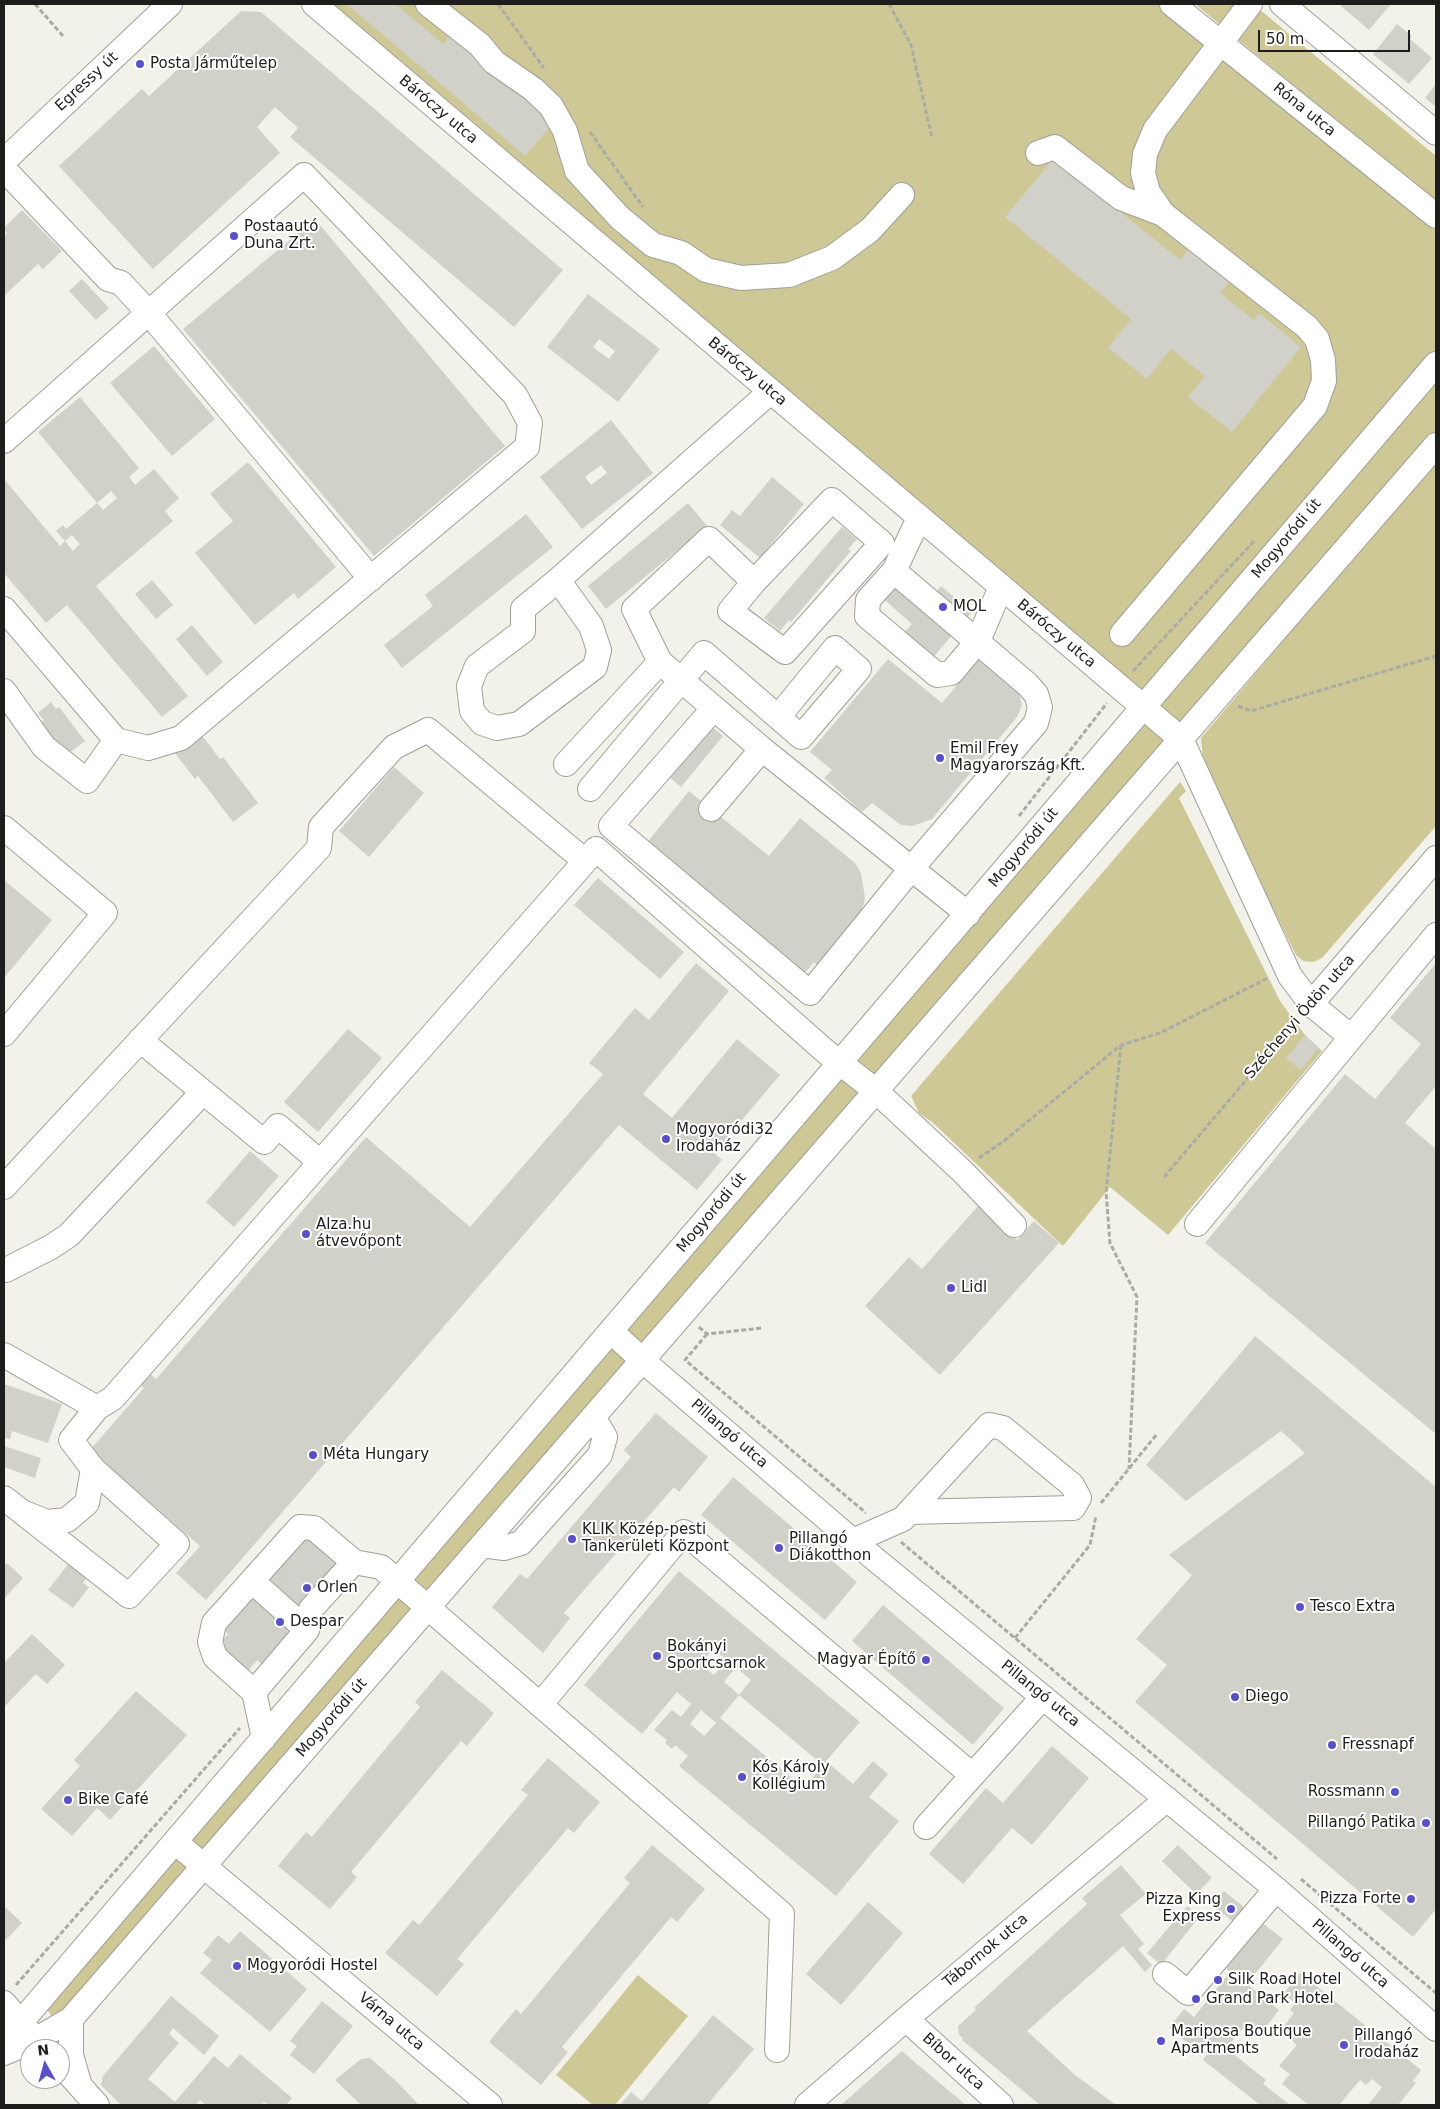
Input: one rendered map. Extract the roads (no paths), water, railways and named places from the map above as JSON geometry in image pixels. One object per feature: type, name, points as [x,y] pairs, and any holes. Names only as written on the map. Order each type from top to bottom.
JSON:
[{"type":"street","name":"Egressy út","points":[[6,162],[170,4]]},
{"type":"street","name":"Báróczy utca","points":[[314,4],[1181,739]]},
{"type":"street","points":[[428,4],[480,46],[494,62],[533,89],[551,106],[565,131],[577,171],[620,218],[653,245],[680,253],[706,270],[741,278],[789,275],[832,258],[870,230],[902,195]]},
{"type":"street","name":"Róna utca","points":[[1172,4],[1436,216]]},
{"type":"street","points":[[1163,214],[1148,192],[1143,173],[1145,154],[1155,130],[1250,4]]},
{"type":"street","points":[[1282,4],[1436,133]]},
{"type":"street","points":[[1038,153],[1055,147],[1121,198],[1163,214],[1307,327],[1317,339],[1323,360],[1324,381],[1315,406],[1122,634]]},
{"type":"street","points":[[6,162],[118,270],[121,283],[148,312],[371,578]]},
{"type":"street","points":[[4,441],[304,175],[515,395],[530,422],[528,447],[181,738],[148,748],[116,740],[4,609]]},
{"type":"street","name":"Mogyoródi út","points":[[4,2042],[1436,364]]},
{"type":"street","points":[[558,580],[591,626],[599,650],[595,667],[519,724],[497,728],[482,722],[472,712],[469,686],[477,666],[522,631],[523,609],[770,392]]},
{"type":"street","name":"Mogyoródi út","points":[[47,2039],[71,2019],[205,1866],[1436,445]]},
{"type":"street","points":[[832,500],[882,543],[786,652],[730,611],[754,582],[832,500]]},
{"type":"street","points":[[919,518],[894,571],[868,600],[867,616],[937,675],[950,673],[978,641],[1001,587]]},
{"type":"street","points":[[754,582],[709,539],[634,609],[660,662],[762,749],[968,914]]},
{"type":"street","points":[[714,708],[612,826],[810,993],[911,869],[1036,723],[1040,707],[1036,694],[978,641],[894,571]]},
{"type":"street","points":[[590,789],[704,653],[778,717]]},
{"type":"street","points":[[566,764],[660,662]]},
{"type":"street","points":[[4,691],[44,747],[87,781],[116,740]]},
{"type":"street","points":[[4,1187],[319,848],[321,827],[394,747],[428,730],[585,861]]},
{"type":"street","points":[[1181,739],[1290,976],[1311,1004],[1351,1038]]},
{"type":"street","points":[[711,809],[762,749]]},
{"type":"street","points":[[4,828],[104,913],[4,1034]]},
{"type":"street","points":[[13,1505],[129,1596],[177,1544],[93,1469],[71,1440],[97,1408],[113,1398],[596,849],[825,1051],[876,1091],[964,1172],[1014,1224]]},
{"type":"street","name":"Széchenyi Ödön utca","points":[[1311,1004],[1436,858]]},
{"type":"street","points":[[1197,1224],[1436,935]]},
{"type":"street","points":[[140,1040],[264,1142],[278,1126],[320,1162]]},
{"type":"street","points":[[4,1270],[51,1247],[69,1235],[203,1092]]},
{"type":"street","points":[[611,1331],[642,1360]]},
{"type":"street","points":[[4,1355],[97,1408]]},
{"type":"street","name":"Pillangó utca","points":[[642,1360],[853,1541],[1276,1889],[1436,2028]]},
{"type":"street","points":[[853,1541],[903,1519],[909,1512],[989,1425],[1003,1428],[1072,1485],[1079,1498],[1073,1508],[909,1512]]},
{"type":"street","points":[[13,1505],[47,1522],[67,1520],[87,1502],[93,1469]]},
{"type":"street","points":[[264,1738],[254,1692],[215,1657],[210,1642],[214,1623],[300,1527],[314,1528],[332,1547],[354,1562],[381,1567],[398,1581],[782,1914],[778,2050]]},
{"type":"street","points":[[540,1705],[684,1532],[972,1775]]},
{"type":"street","points":[[254,1692],[307,1630],[311,1610],[354,1562]]},
{"type":"street","points":[[252,1580],[282,1601],[307,1630]]},
{"type":"street","points":[[926,1827],[1043,1697]]},
{"type":"street","name":"Tábornok utca","points":[[807,2105],[1167,1799]]},
{"type":"street","name":"Várna utca","points":[[175,1842],[490,2105]]},
{"type":"street","points":[[1165,1974],[1188,1993],[1276,1889]]},
{"type":"street","points":[[4,2003],[20,2022],[30,2039]]},
{"type":"street","points":[[71,2019],[71,2056],[80,2086]]},
{"type":"street","name":"Bíbor utca","points":[[906,2019],[1001,2105]]},
{"type":"street","name":"Mogyoródi út","points":[[4,2055],[20,2052]]},
{"type":"street","points":[[70,2076],[98,2105]]},
{"type":"tunnel","points":[[285,1598],[329,1549]]},
{"type":"place","name":"Posta Járműtelep","points":[[140,64]]},
{"type":"place","name":"Postaautó Duna Zrt.","points":[[234,236]]},
{"type":"place","name":"MOL","points":[[943,607]]},
{"type":"place","name":"Emil Frey Magyarország Kft.","points":[[940,758]]},
{"type":"place","name":"Mogyoródi32 Irodaház","points":[[666,1139]]},
{"type":"place","name":"Alza.hu átvevőpont","points":[[306,1234]]},
{"type":"place","name":"Lidl","points":[[951,1288]]},
{"type":"place","name":"Méta Hungary","points":[[313,1455]]},
{"type":"place","name":"KLIK Közép-pesti Tankerületi Központ","points":[[572,1539]]},
{"type":"place","name":"Pillangó Diákotthon","points":[[779,1548]]},
{"type":"place","name":"Orlen","points":[[307,1588]]},
{"type":"place","name":"Tesco Extra","points":[[1300,1607]]},
{"type":"place","name":"Despar","points":[[280,1622]]},
{"type":"place","name":"Bokányi Sportcsarnok","points":[[657,1656]]},
{"type":"place","name":"Magyar Építő","points":[[926,1660]]},
{"type":"place","name":"Diego","points":[[1235,1697]]},
{"type":"place","name":"Fressnapf","points":[[1332,1745]]},
{"type":"place","name":"Kós Károly Kollégium","points":[[742,1777]]},
{"type":"place","name":"Rossmann","points":[[1395,1792]]},
{"type":"place","name":"Bike Café","points":[[68,1800]]},
{"type":"place","name":"Pillangó Patika","points":[[1426,1823]]},
{"type":"place","name":"Pizza Forte","points":[[1411,1899]]},
{"type":"place","name":"Pizza King Express","points":[[1231,1909]]},
{"type":"place","name":"Mogyoródi Hostel","points":[[237,1966]]},
{"type":"place","name":"Silk Road Hotel","points":[[1218,1980]]},
{"type":"place","name":"Grand Park Hotel","points":[[1196,1999]]},
{"type":"place","name":"Mariposa Boutique Apartments","points":[[1161,2041]]},
{"type":"place","name":"Pillangó Irodaház","points":[[1344,2045]]}]
